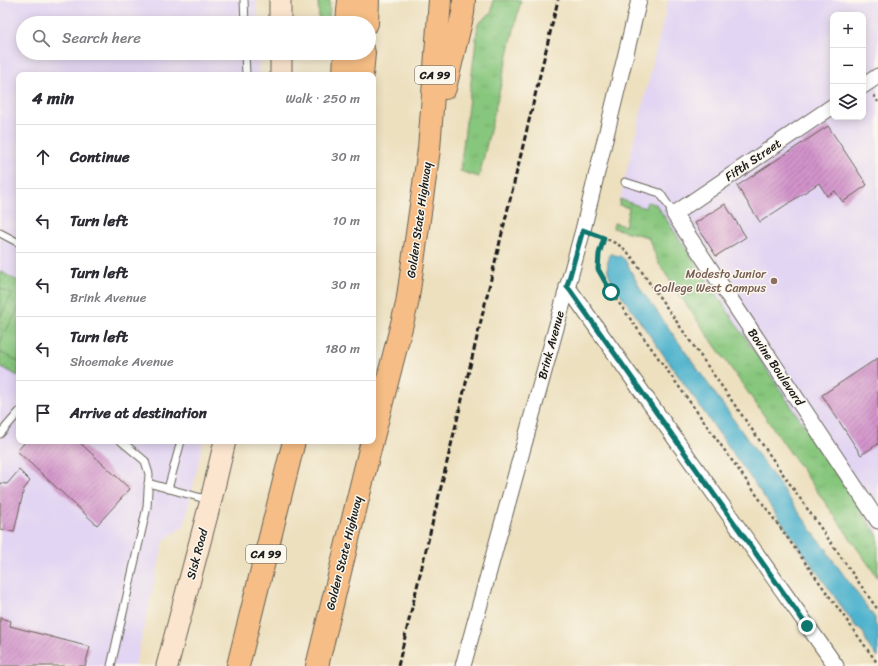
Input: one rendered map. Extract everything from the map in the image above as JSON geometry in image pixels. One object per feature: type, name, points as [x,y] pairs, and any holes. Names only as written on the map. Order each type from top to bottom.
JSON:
[{"type":"highway","points":[[348,16],[349,0]]},
{"type":"highway","points":[[367,16],[368,0]]},
{"type":"highway","name":"Golden State Highway","points":[[376,425],[407,304],[430,149],[440,0]]},
{"type":"highway","points":[[430,149],[463,13],[464,0]]},
{"type":"highway","points":[[344,72],[345,60]]},
{"type":"highway","points":[[362,72],[363,60]]},
{"type":"highway","name":"CA 99","points":[[238,666],[293,444]]},
{"type":"highway","name":"Golden State Highway","points":[[317,666],[371,444]]},
{"type":"main road","points":[[280,0],[280,16]]},
{"type":"main road","points":[[280,72],[281,60]]},
{"type":"main road","name":"Sisk Road","points":[[167,666],[224,444]]},
{"type":"street","name":"Brink Avenue","points":[[463,666],[583,230],[639,0]]},
{"type":"street","points":[[866,84],[878,76]]},
{"type":"street","name":"Fifth Street","points":[[674,214],[830,108]]},
{"type":"street","name":"Bovine Boulevard","points":[[674,214],[878,521]]},
{"type":"street","points":[[567,286],[836,666]]},
{"type":"lane","points":[[244,0],[245,16]]},
{"type":"lane","points":[[245,60],[246,72]]},
{"type":"lane","points":[[625,182],[660,193],[674,214]]},
{"type":"lane","points":[[0,233],[16,241]]},
{"type":"lane","points":[[0,434],[16,415]]},
{"type":"lane","points":[[111,666],[147,507],[149,474],[144,461],[124,444]]},
{"type":"lane","points":[[168,489],[180,444]]},
{"type":"lane","points":[[148,483],[211,500]]},
{"type":"path","points":[[583,230],[616,242],[630,254],[878,610]]},
{"type":"path","points":[[604,238],[599,254],[598,269],[611,292],[878,664]]},
{"type":"shaded area","points":[[0,0],[256,0],[257,16],[16,16],[16,60],[259,60],[259,72],[16,72],[16,444],[202,444],[184,526],[164,540],[135,666],[0,666]]},
{"type":"shaded area","name":"Modesto Junior College West Campus","points":[[668,0],[878,0],[878,578],[681,297],[659,264],[648,237],[638,234],[645,208],[620,199]]},
{"type":"green space","points":[[318,0],[330,0],[329,16],[319,16]]},
{"type":"green space","points":[[493,0],[521,0],[479,177],[460,171],[478,24],[492,12]]},
{"type":"green space","points":[[620,199],[645,208],[647,202],[656,204],[878,536],[878,578],[681,297],[659,264],[648,237],[613,228],[614,223],[625,226],[629,208],[619,205]]},
{"type":"green space","points":[[0,271],[16,280],[16,375],[0,366]]},
{"type":"green space","points":[[0,288],[12,294],[0,317]]},
{"type":"green space","points":[[16,313],[16,360],[0,352],[0,342]]},
{"type":"water","points":[[612,253],[625,260],[641,290],[875,618],[875,624],[878,628],[878,657],[869,647],[862,631],[856,627],[614,285],[608,269],[608,256]]},
{"type":"building","points":[[828,126],[867,185],[843,202],[835,191],[827,196],[819,183],[760,222],[737,186]]},
{"type":"building","points":[[725,204],[746,237],[716,256],[695,223]]},
{"type":"building","points":[[878,358],[878,444],[861,455],[822,395]]},
{"type":"building","points":[[23,444],[81,444],[130,489],[97,525],[17,451]]},
{"type":"building","points":[[19,470],[30,481],[24,489],[14,532],[0,529],[0,483],[7,484]]},
{"type":"building","points":[[0,618],[11,621],[10,626],[90,647],[85,666],[0,666]]},
{"type":"railway","points":[[398,666],[558,0]]},
{"type":"place","name":"Modesto Junior College West Campus","points":[[774,281]]},
{"type":"route","points":[[611,292],[598,269],[599,254],[604,238],[583,230],[567,286],[807,626]]}]
